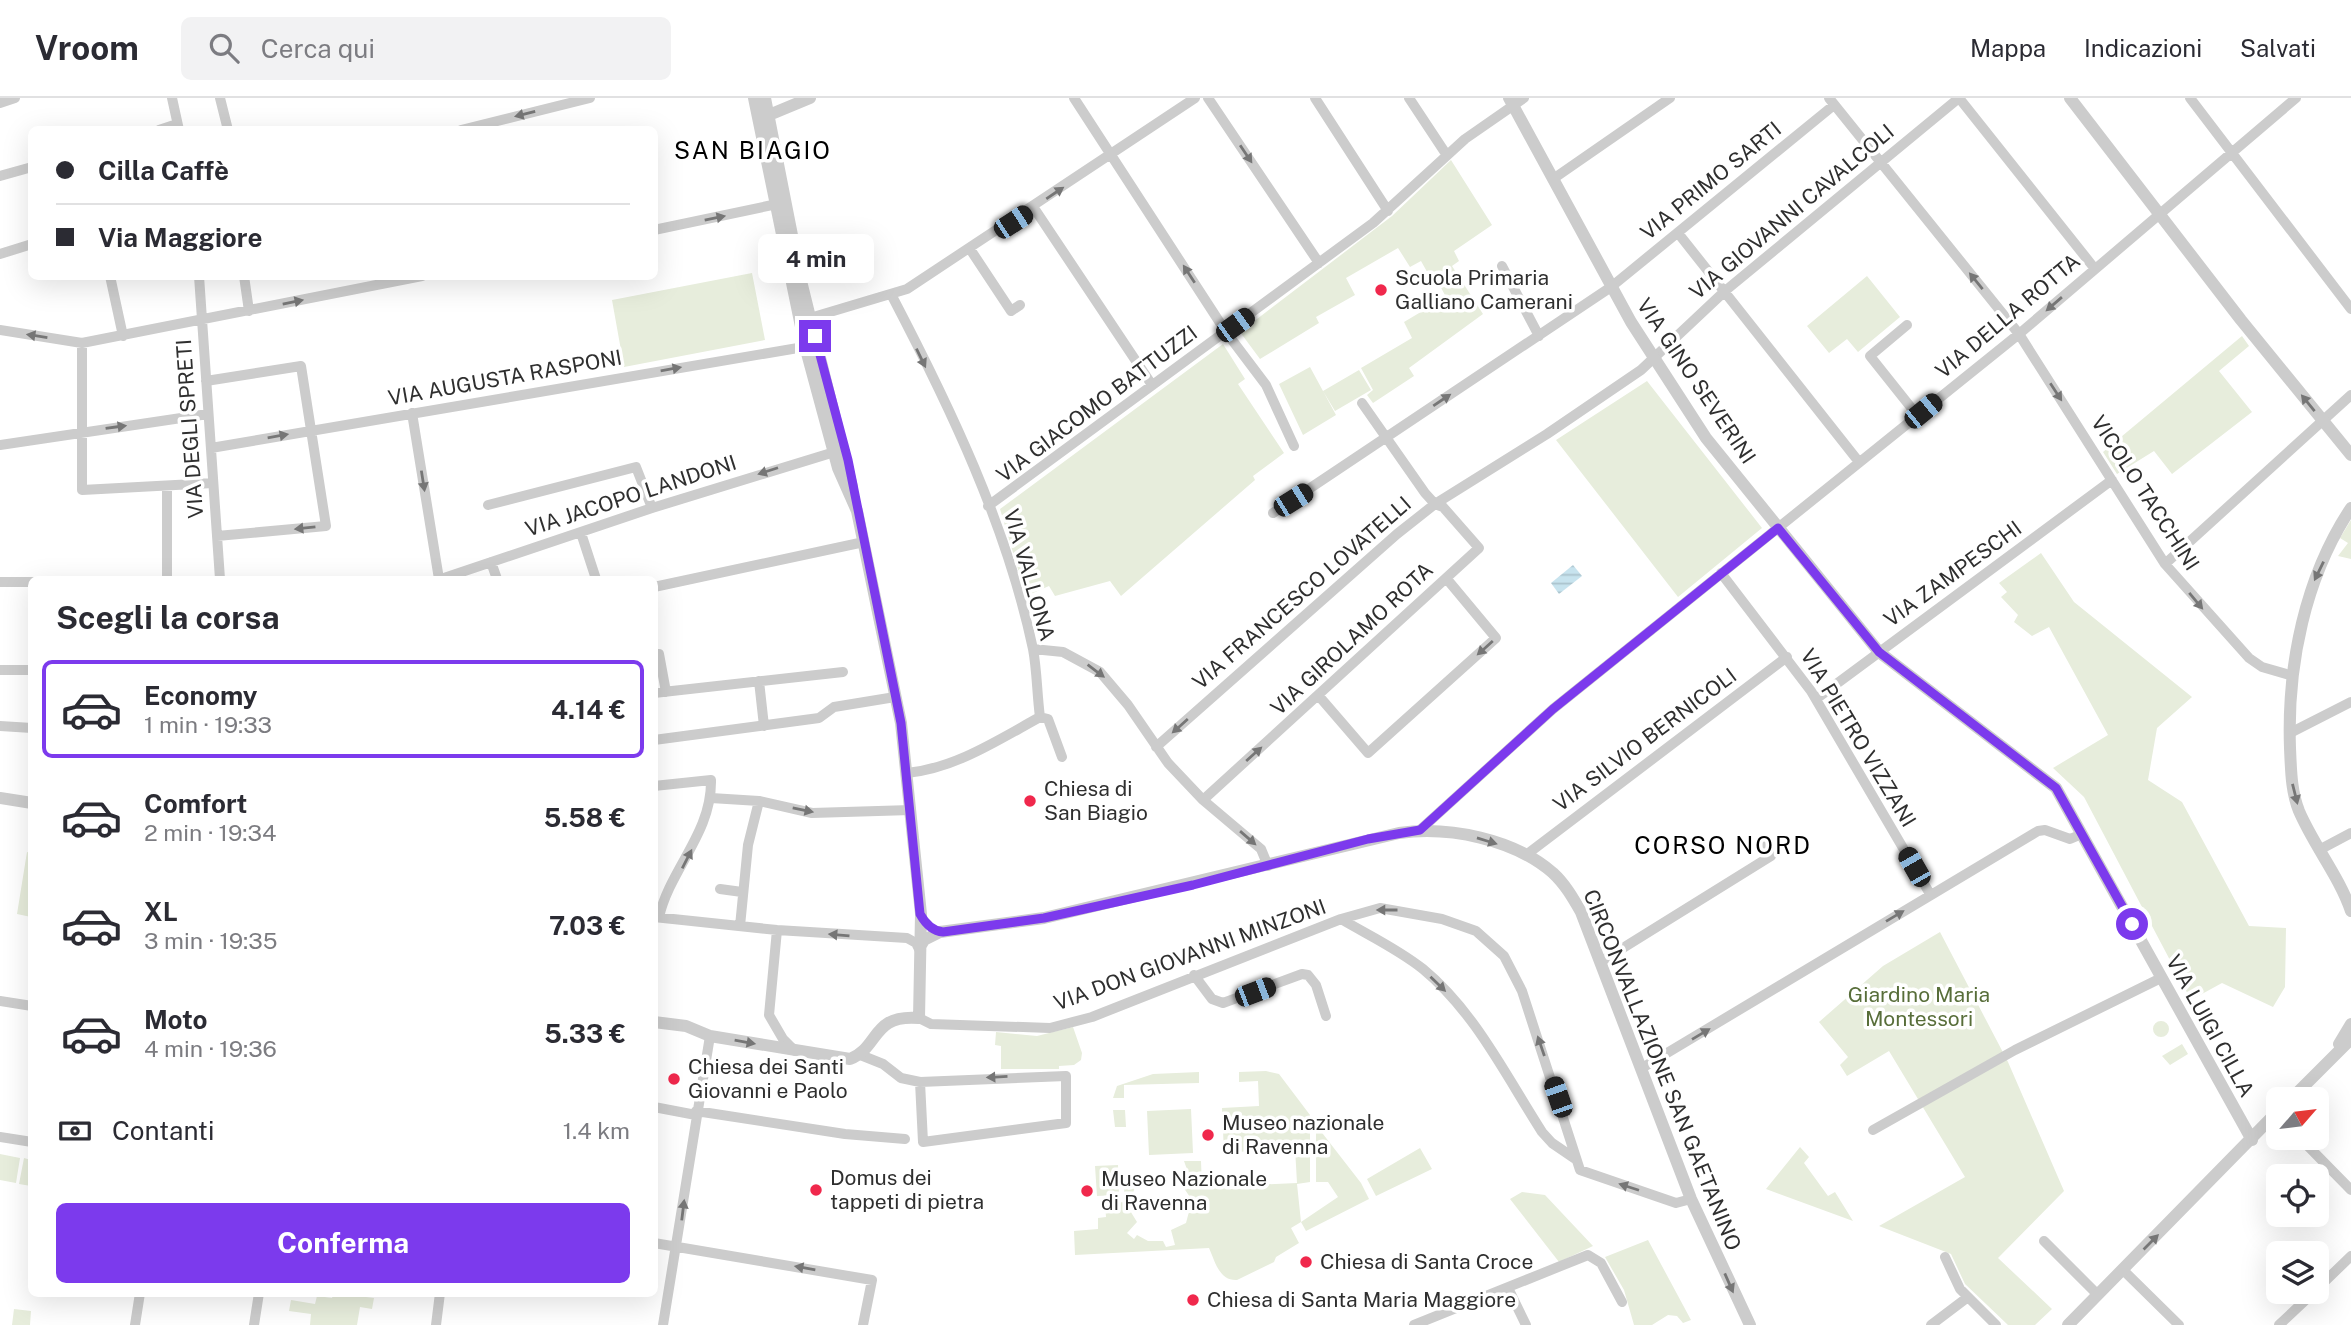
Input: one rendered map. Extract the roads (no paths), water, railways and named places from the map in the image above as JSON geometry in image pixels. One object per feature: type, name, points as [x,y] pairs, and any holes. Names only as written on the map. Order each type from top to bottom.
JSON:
[{"type":"street","points":[[0,103],[15,98]]},
{"type":"street","points":[[172,98],[178,126]]},
{"type":"street","points":[[220,98],[227,126]]},
{"type":"street","points":[[477,126],[590,98]]},
{"type":"street","points":[[658,1022],[686,1026],[710,1035],[850,1059],[858,1055],[887,1023],[898,1018],[919,1018],[920,914],[907,773],[895,697],[864,542],[789,271],[780,202],[768,171],[771,165],[765,123],[754,98]]},
{"type":"street","points":[[765,98],[763,115],[780,202],[810,318],[810,341]]},
{"type":"street","points":[[763,115],[810,98]]},
{"type":"street","points":[[1074,98],[1226,331],[1266,385],[1294,446]]},
{"type":"street","points":[[789,271],[797,281],[804,314],[810,318],[891,296],[1034,208],[1195,98]]},
{"type":"street","points":[[1208,98],[1319,263]]},
{"type":"street","points":[[1315,98],[1388,211]]},
{"type":"street","points":[[1409,98],[1446,154]]},
{"type":"street","name":"VIA GIACOMO BATTUZZI","points":[[988,506],[1388,211],[1446,154],[1511,102],[1524,98]]},
{"type":"street","points":[[1553,179],[1670,98]]},
{"type":"street","points":[[1959,98],[2095,269]]},
{"type":"street","name":"VIA GIOVANNI CAVALCOLI","points":[[1654,359],[1725,291],[1959,98]]},
{"type":"street","points":[[2070,98],[2162,213],[2241,320],[2351,455]]},
{"type":"street","points":[[2190,98],[2234,152],[2351,309]]},
{"type":"street","name":"VIA DELLA ROTTA","points":[[1420,830],[1553,709],[2019,334],[2234,152],[2292,99]]},
{"type":"street","name":"VIA GINO SEVERINI","points":[[1511,102],[1611,287],[1654,359],[1706,438],[1778,528]]},
{"type":"street","name":"VICOLO TACCHINI","points":[[1832,102],[2019,334],[2165,564],[2249,658],[2262,667],[2292,677]]},
{"type":"street","name":"VIA PRIMO SARTI","points":[[1273,513],[1611,287],[1832,102]]},
{"type":"street","points":[[0,176],[28,168]]},
{"type":"street","points":[[658,229],[780,202]]},
{"type":"street","points":[[1034,208],[1152,385]]},
{"type":"street","points":[[1678,233],[1859,462]]},
{"type":"street","points":[[0,254],[28,245]]},
{"type":"street","points":[[970,249],[1011,311],[1020,305]]},
{"type":"street","points":[[1502,266],[1539,335]]},
{"type":"street","points":[[111,280],[123,336]]},
{"type":"street","name":"VIA DEGLI SPRETI","points":[[200,280],[220,576]]},
{"type":"street","points":[[245,280],[249,311]]},
{"type":"street","points":[[0,330],[82,343],[402,280]]},
{"type":"street","name":"VIA VALLONA","points":[[891,296],[961,439],[988,506],[1033,649],[1040,718]]},
{"type":"street","points":[[1908,325],[1870,356],[1917,415]]},
{"type":"street","name":"VIA AUGUSTA RASPONI","points":[[211,448],[810,341]]},
{"type":"street","points":[[82,343],[82,490],[213,483]]},
{"type":"street","name":"VIA FRANCESCO LOVATELLI","points":[[1156,747],[1397,534],[1435,504],[1547,434],[1654,359]]},
{"type":"street","points":[[206,381],[300,366],[326,526],[217,536]]},
{"type":"street","points":[[2165,564],[2351,395]]},
{"type":"street","points":[[1362,403],[1435,504]]},
{"type":"street","points":[[412,413],[439,576]]},
{"type":"street","points":[[0,445],[208,414]]},
{"type":"street","name":"VIA JACOPO LANDONI","points":[[449,576],[652,508],[840,451]]},
{"type":"street","name":"VIA JACOPO LANDONI","points":[[488,505],[636,467],[652,508]]},
{"type":"street","name":"VIA ZAMPESCHI","points":[[1816,699],[2112,480]]},
{"type":"street","points":[[167,487],[167,576]]},
{"type":"street","name":"VIA GIROLAMO ROTA","points":[[1203,800],[1479,548],[1443,507],[1435,504]]},
{"type":"street","points":[[2351,508],[2314,582],[2300,628],[2292,677],[2290,733],[2292,782],[2299,810],[2349,901],[2351,911]]},
{"type":"street","name":"VIA LUIGI CILLA","points":[[1778,528],[1879,652],[2039,772],[2056,788],[2252,1140]]},
{"type":"street","points":[[581,533],[595,576]]},
{"type":"street","points":[[658,586],[864,542]]},
{"type":"street","points":[[491,562],[496,576]]},
{"type":"street","name":"VIA PIETRO VIZZANI","points":[[1721,573],[1787,657],[1816,699],[1930,894]]},
{"type":"street","points":[[1318,695],[1368,753],[1496,638],[1446,578]]},
{"type":"street","points":[[0,582],[28,582]]},
{"type":"street","points":[[1033,649],[1063,652],[1100,672],[1128,705],[1156,747],[1203,800],[1261,849],[1268,866]]},
{"type":"street","points":[[658,654],[660,692],[843,672]]},
{"type":"street","name":"VIA SILVIO BERNICOLI","points":[[1526,855],[1787,657]]},
{"type":"street","points":[[0,670],[28,670]]},
{"type":"street","points":[[759,681],[764,726]]},
{"type":"street","points":[[658,739],[819,718],[834,707],[895,697]]},
{"type":"street","points":[[2290,733],[2351,702]]},
{"type":"street","points":[[907,773],[930,770],[963,758],[1040,718],[1048,719],[1062,757]]},
{"type":"street","points":[[0,726],[28,728]]},
{"type":"street","points":[[658,786],[711,780],[711,798],[700,833],[664,897],[658,914]]},
{"type":"street","points":[[0,798],[28,802]]},
{"type":"street","points":[[711,798],[759,801],[812,813],[911,810]]},
{"type":"street","points":[[740,926],[748,845],[759,801]]},
{"type":"street","name":"CIRCONVALLAZIONE SAN GAETANINO","points":[[940,932],[1044,918],[1268,866],[1368,839],[1420,830],[1482,839],[1526,855],[1551,871],[1570,892],[1602,961],[1691,1199],[1750,1325]]},
{"type":"street","points":[[1642,1068],[2038,831],[2045,830],[2070,839],[2082,834]]},
{"type":"street","points":[[2319,850],[2351,833]]},
{"type":"street","points":[[1602,961],[1771,856],[1762,841]]},
{"type":"street","points":[[720,889],[742,892]]},
{"type":"street","points":[[1341,919],[1380,908],[1431,916],[1476,931],[1504,957],[1522,991],[1558,1097],[1574,1158]]},
{"type":"street","points":[[920,914],[924,922],[940,932]]},
{"type":"street","points":[[907,938],[918,928],[920,914]]},
{"type":"street","points":[[658,917],[777,930],[907,938],[916,943],[919,949]]},
{"type":"street","name":"VIA DON GIOVANNI MINZONI","points":[[919,1018],[931,1024],[1050,1027],[1092,1017],[1341,919],[1423,969],[1452,997],[1477,1029],[1542,1132],[1552,1143],[1574,1158],[1580,1170],[1676,1203],[1691,1199]]},
{"type":"street","points":[[777,930],[769,1015],[783,1039],[795,1051]]},
{"type":"street","points":[[919,949],[924,940],[940,932]]},
{"type":"street","points":[[1194,975],[1212,999],[1223,1003],[1308,975],[1316,985],[1326,1016]]},
{"type":"street","points":[[1873,1130],[2009,1053],[2161,978]]},
{"type":"street","points":[[0,1001],[28,1005]]},
{"type":"street","points":[[2329,1059],[2351,1024]]},
{"type":"street","points":[[663,1325],[710,1035]]},
{"type":"street","points":[[2302,1087],[2351,1039]]},
{"type":"street","points":[[858,1055],[883,1064],[901,1078],[919,1082],[1029,1075],[1066,1076],[1066,1123],[923,1142],[919,1082]]},
{"type":"street","points":[[658,1108],[845,1134],[905,1139]]},
{"type":"street","points":[[2068,1325],[2266,1124]]},
{"type":"street","points":[[0,1138],[28,1142]]},
{"type":"street","points":[[2312,1150],[2351,1190]]},
{"type":"street","points":[[2044,1241],[2098,1295]]},
{"type":"street","points":[[658,1244],[872,1280],[863,1325]]},
{"type":"street","points":[[1414,1325],[1588,1255],[1601,1263],[1622,1302]]},
{"type":"street","points":[[2329,1277],[2351,1256]]},
{"type":"street","points":[[1945,1257],[1960,1289],[1996,1325]]},
{"type":"street","points":[[2123,1270],[2179,1325]]},
{"type":"street","points":[[1508,1288],[1526,1325]]},
{"type":"street","points":[[135,1325],[139,1297]]},
{"type":"street","points":[[254,1325],[258,1297]]},
{"type":"street","points":[[436,1325],[440,1297]]},
{"type":"street","points":[[1931,1325],[1968,1297]]},
{"type":"street","points":[[2279,1325],[2301,1304]]},
{"type":"water","points":[[1573,565],[1582,576],[1559,594],[1551,583]]},
{"type":"place","name":"Scuola Primaria Galliano Camerani","points":[[1381,290]]},
{"type":"place","name":"Chiesa di San Biagio","points":[[1030,801]]},
{"type":"place","name":"Chiesa dei Santi Giovanni e Paolo","points":[[674,1079]]},
{"type":"place","name":"Museo nazionale di Ravenna","points":[[1208,1135]]},
{"type":"place","name":"Domus dei tappeti di pietra","points":[[816,1190]]},
{"type":"place","name":"Museo Nazionale di Ravenna","points":[[1087,1191]]},
{"type":"place","name":"Chiesa di Santa Croce","points":[[1306,1262]]},
{"type":"place","name":"Chiesa di Santa Maria Maggiore","points":[[1193,1300]]},
{"type":"district","name":"SAN BIAGIO","points":[[753,151]]},
{"type":"district","name":"CORSO NORD","points":[[1723,846]]},
{"type":"park label","name":"Giardino Maria Montessori","points":[[1919,1007]]}]
